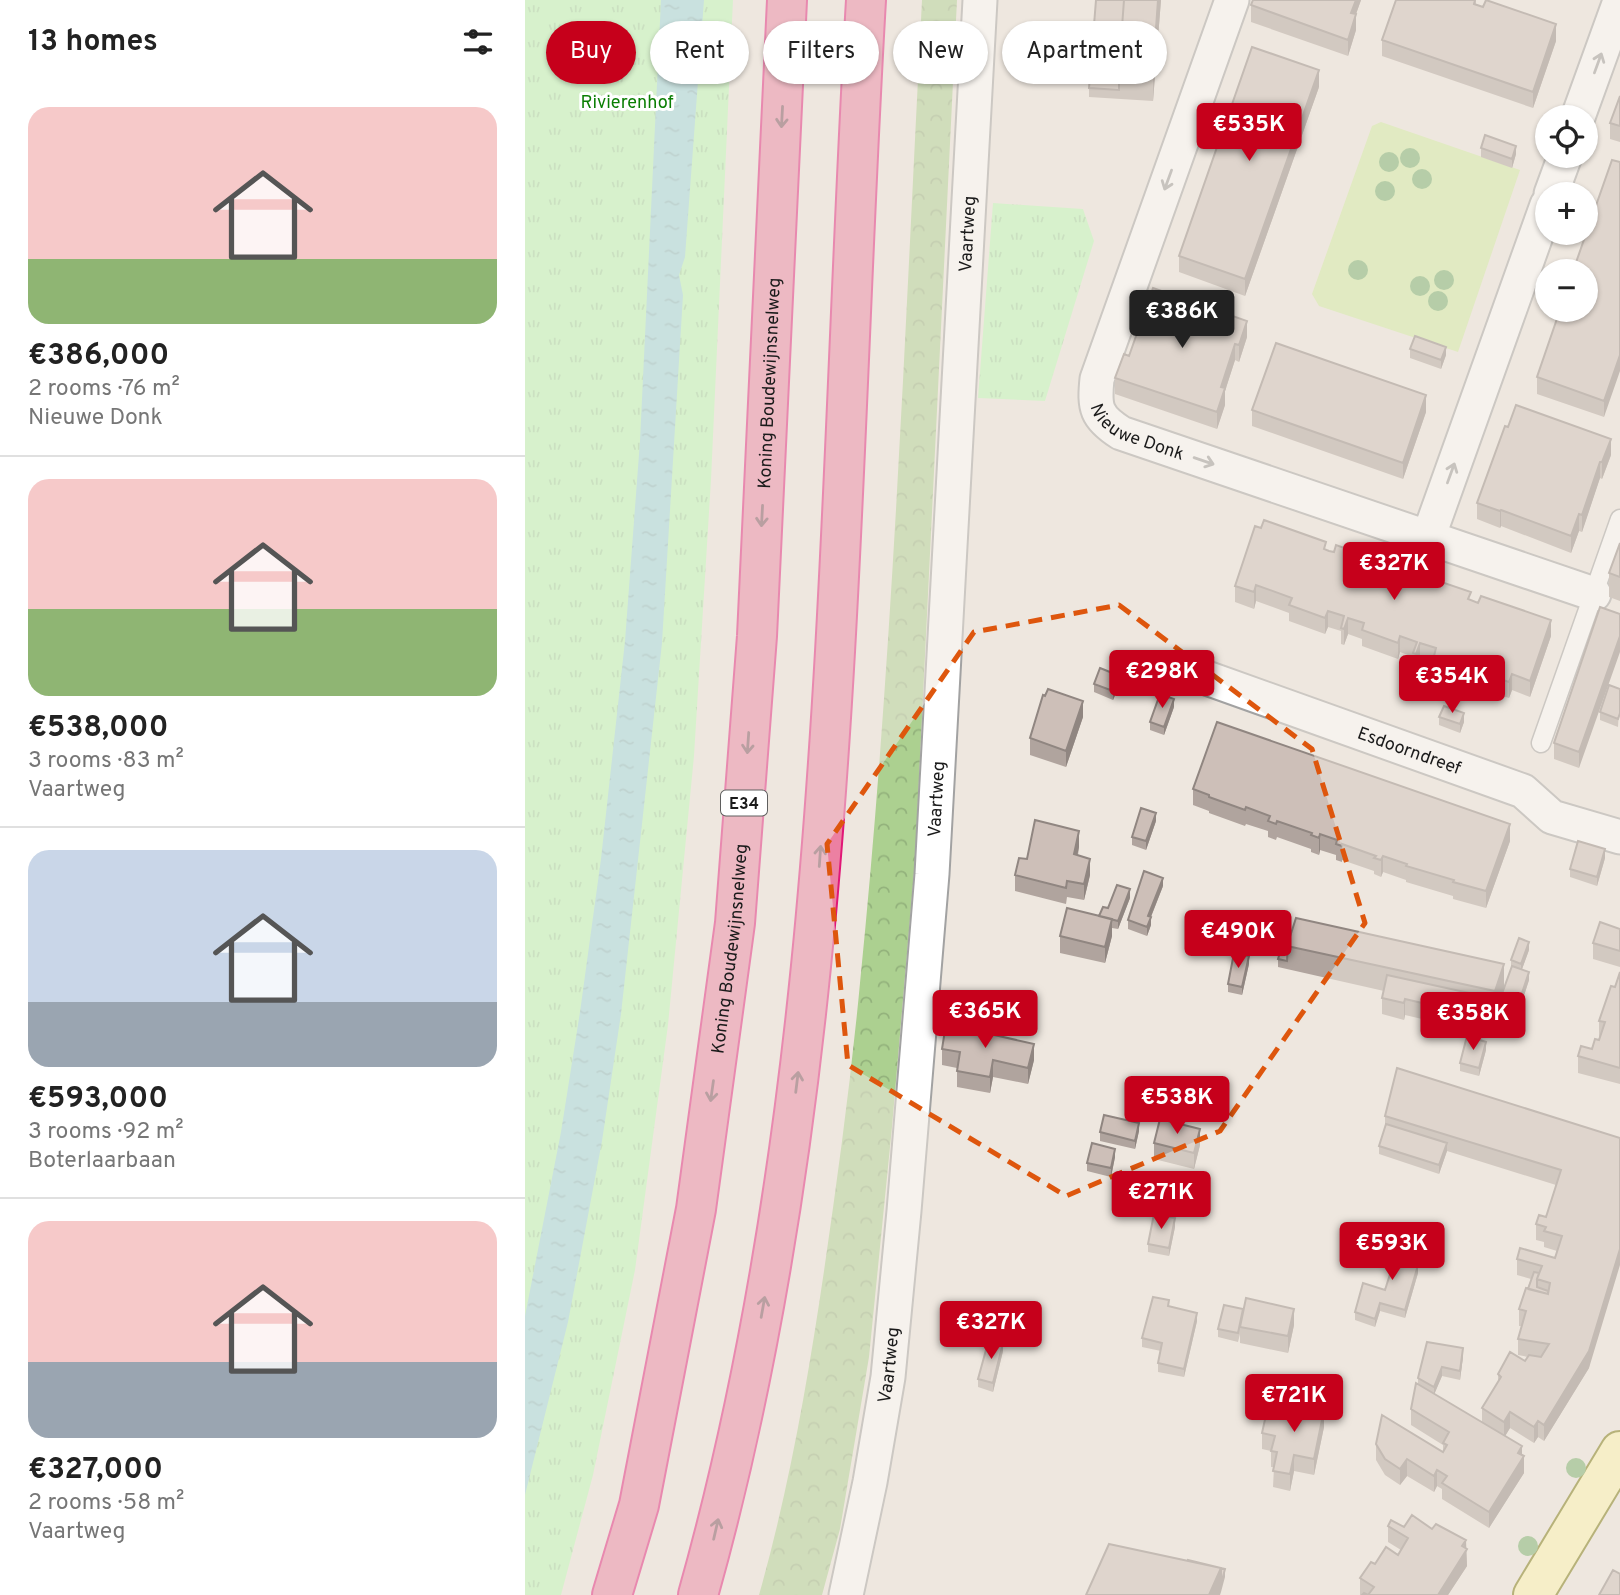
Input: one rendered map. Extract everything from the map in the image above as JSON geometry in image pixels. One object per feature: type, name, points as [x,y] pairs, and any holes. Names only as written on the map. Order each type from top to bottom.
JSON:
[{"type":"highway","name":"Koning Boudewijnsnelweg","points":[[612,1595],[639,1505],[696,1209],[735,923],[757,636],[787,0]]},
{"type":"highway","points":[[698,1595],[714,1536],[756,1347],[784,1187],[814,937],[837,636],[866,0]]},
{"type":"main road","points":[[1533,1595],[1620,1451]]},
{"type":"street","name":"Vaartweg","points":[[846,1595],[870,1482],[888,1377],[905,1198],[932,874],[980,0]]},
{"type":"street","name":"Nieuwe Donk","points":[[1232,0],[1097,379],[1095,398],[1098,414],[1121,433],[1594,594]]},
{"type":"street","points":[[1581,105],[1610,3]]},
{"type":"street","points":[[1428,538],[1535,239]]},
{"type":"street","name":"Esdoorndreef","points":[[1191,672],[1523,791],[1552,817],[1620,838]]},
{"type":"lane","points":[[1541,743],[1620,519]]},
{"type":"highlighted area","points":[[1119,605],[1312,749],[1365,923],[1220,1131],[1066,1196],[848,1065],[827,844],[974,632]]},
{"type":"green space","name":"Rivierenhof","points":[[525,0],[733,0],[732,21],[650,21],[650,84],[729,84],[711,480],[694,756],[668,1025],[635,1270],[593,1475],[561,1595],[525,1595]]},
{"type":"green space","points":[[922,0],[957,0],[956,21],[921,21]]},
{"type":"green space","points":[[918,84],[953,84],[915,861],[869,1357],[840,1529],[822,1595],[759,1595],[797,1434],[824,1271],[848,1091],[881,738],[904,369]]},
{"type":"green space","points":[[1381,122],[1520,170],[1458,352],[1319,306],[1312,294],[1372,126]]},
{"type":"green space","points":[[993,203],[1083,209],[1094,241],[1045,401],[978,398]]},
{"type":"water","points":[[661,0],[704,0],[702,21],[660,21]]},
{"type":"water","points":[[657,84],[698,84],[685,257],[679,275],[683,295],[662,643],[621,1014],[602,1141],[568,1322],[525,1495],[525,1316],[561,1132],[601,859],[625,641],[640,441]]},
{"type":"building","points":[[1096,0],[1124,0],[1122,21],[1094,21]]},
{"type":"building","points":[[1124,0],[1158,0],[1157,21],[1122,21]]},
{"type":"building","points":[[1253,0],[1356,0],[1351,13],[1356,14],[1348,40],[1251,5]]},
{"type":"building","points":[[1396,0],[1475,0],[1474,4],[1483,7],[1486,0],[1556,24],[1533,92],[1382,40]]},
{"type":"building","points":[[1252,47],[1319,70],[1245,279],[1179,256]]},
{"type":"building","points":[[1089,84],[1119,84],[1119,90],[1089,88]]},
{"type":"building","points":[[1620,96],[1620,126],[1610,123]]},
{"type":"building","points":[[1485,135],[1516,146],[1512,159],[1481,148]]},
{"type":"building","points":[[1612,160],[1620,162],[1620,355],[1604,401],[1537,377],[1556,322],[1598,322],[1598,259],[1577,259],[1582,245],[1598,245],[1598,200]]},
{"type":"building","points":[[1153,288],[1247,321],[1239,345],[1235,344],[1221,387],[1225,388],[1217,412],[1115,378],[1124,354],[1129,356]]},
{"type":"building","points":[[1415,336],[1446,347],[1441,360],[1410,349]]},
{"type":"building","points":[[1276,343],[1426,395],[1403,463],[1252,410]]},
{"type":"building","points":[[1516,405],[1611,439],[1582,515],[1579,514],[1571,536],[1477,503],[1505,426],[1508,427]]},
{"type":"building","points":[[1264,520],[1326,542],[1324,549],[1329,551],[1334,552],[1336,545],[1398,567],[1395,574],[1407,578],[1409,571],[1471,592],[1468,599],[1478,603],[1481,596],[1551,620],[1530,681],[1512,674],[1509,682],[1487,675],[1490,666],[1472,661],[1470,668],[1434,656],[1436,648],[1420,643],[1416,654],[1413,653],[1417,642],[1400,636],[1398,643],[1362,630],[1364,623],[1348,618],[1344,629],[1341,628],[1344,616],[1328,611],[1325,618],[1289,605],[1292,598],[1256,585],[1254,592],[1235,586],[1255,526],[1261,528]]},
{"type":"building","points":[[1620,543],[1620,577],[1609,573]]},
{"type":"building","points":[[1600,607],[1620,614],[1620,636],[1579,752],[1554,743]]},
{"type":"building","points":[[1100,668],[1120,676],[1113,691],[1094,684]]},
{"type":"building","points":[[1609,685],[1620,689],[1618,719],[1600,712]]},
{"type":"building","points":[[1048,689],[1083,701],[1066,751],[1030,738],[1043,695],[1045,696]]},
{"type":"building","points":[[1160,694],[1174,699],[1164,727],[1150,722]]},
{"type":"building","points":[[1444,706],[1464,713],[1460,724],[1439,717]]},
{"type":"building","points":[[1217,722],[1510,824],[1486,891],[1383,856],[1381,860],[1374,858],[1376,856],[1336,844],[1337,840],[1320,834],[1319,838],[1277,821],[1276,824],[1268,821],[1270,816],[1246,807],[1245,810],[1193,789]]},
{"type":"building","points":[[1141,808],[1156,813],[1146,841],[1132,837]]},
{"type":"building","points":[[1035,820],[1079,831],[1074,854],[1090,859],[1084,884],[1067,881],[1066,888],[1015,875],[1019,858],[1027,859]]},
{"type":"building","points":[[1578,841],[1605,849],[1597,877],[1570,869]]},
{"type":"building","points":[[1144,871],[1163,878],[1148,916],[1151,917],[1147,927],[1128,920]]},
{"type":"building","points":[[1117,885],[1130,889],[1118,921],[1099,916],[1103,907],[1108,908]]},
{"type":"building","points":[[1067,908],[1112,919],[1105,947],[1060,936]]},
{"type":"building","points":[[1296,918],[1504,964],[1495,991],[1287,946]]},
{"type":"building","points":[[1600,922],[1620,929],[1620,951],[1593,943]]},
{"type":"building","points":[[1519,938],[1529,942],[1521,964],[1511,960]]},
{"type":"building","points":[[1283,943],[1288,944],[1287,961],[1278,959]]},
{"type":"building","points":[[1234,953],[1249,956],[1242,987],[1228,984]]},
{"type":"building","points":[[1512,966],[1529,972],[1517,1008],[1499,1002]]},
{"type":"building","points":[[1620,972],[1620,1068],[1578,1056],[1581,1046],[1592,1049],[1595,1039],[1599,1040],[1605,1022],[1599,1021],[1611,986],[1615,987]]},
{"type":"building","points":[[1387,975],[1474,994],[1469,1014],[1405,999],[1404,1003],[1382,998]]},
{"type":"building","points":[[946,1024],[1034,1044],[1028,1068],[993,1060],[990,1077],[957,1071],[960,1052],[942,1049]]},
{"type":"building","points":[[1467,1036],[1486,1042],[1479,1068],[1460,1063]]},
{"type":"building","points":[[1397,1068],[1620,1138],[1620,1249],[1589,1351],[1544,1425],[1538,1421],[1534,1427],[1510,1412],[1504,1422],[1482,1408],[1501,1377],[1498,1374],[1510,1352],[1525,1361],[1529,1355],[1541,1357],[1549,1344],[1518,1339],[1526,1311],[1519,1309],[1526,1288],[1548,1294],[1550,1283],[1537,1279],[1542,1266],[1517,1259],[1520,1248],[1555,1258],[1562,1236],[1544,1231],[1546,1227],[1536,1224],[1539,1215],[1546,1217],[1561,1170],[1385,1116]]},
{"type":"building","points":[[1104,1115],[1139,1123],[1135,1141],[1100,1132]]},
{"type":"building","points":[[1160,1119],[1200,1129],[1194,1153],[1154,1143]]},
{"type":"building","points":[[1386,1124],[1447,1143],[1439,1165],[1379,1146]]},
{"type":"building","points":[[1092,1143],[1115,1149],[1111,1168],[1087,1163]]},
{"type":"building","points":[[1154,1214],[1175,1218],[1169,1248],[1148,1244]]},
{"type":"building","points":[[1403,1233],[1418,1237],[1411,1262],[1418,1265],[1405,1310],[1380,1303],[1375,1319],[1355,1312],[1363,1283],[1385,1290]]},
{"type":"building","points":[[1534,1272],[1539,1273],[1537,1287],[1548,1291],[1548,1294],[1528,1289]]},
{"type":"building","points":[[1153,1297],[1169,1300],[1168,1306],[1197,1313],[1184,1369],[1158,1363],[1162,1343],[1142,1338]]},
{"type":"building","points":[[1246,1298],[1294,1309],[1288,1336],[1240,1327]]},
{"type":"building","points":[[1224,1305],[1243,1309],[1238,1333],[1218,1329]]},
{"type":"building","points":[[989,1339],[1003,1343],[993,1383],[978,1379]]},
{"type":"building","points":[[1427,1342],[1463,1348],[1460,1371],[1442,1367],[1434,1387],[1418,1378]]},
{"type":"building","points":[[1416,1383],[1522,1446],[1518,1453],[1524,1456],[1489,1512],[1442,1483],[1447,1476],[1437,1470],[1434,1476],[1407,1459],[1400,1469],[1385,1459],[1376,1444],[1382,1415],[1443,1452],[1447,1445],[1443,1443],[1449,1432],[1411,1409]]},
{"type":"building","points":[[1282,1402],[1324,1410],[1314,1459],[1294,1455],[1290,1474],[1273,1471],[1277,1452],[1271,1451],[1275,1436],[1262,1433],[1266,1415],[1279,1418]]},
{"type":"building","points":[[1412,1515],[1432,1529],[1436,1524],[1466,1540],[1462,1546],[1467,1549],[1438,1595],[1368,1595],[1374,1587],[1360,1578],[1371,1562],[1375,1564],[1386,1547],[1398,1555],[1408,1538],[1388,1526],[1391,1520],[1404,1527]]},
{"type":"building","points":[[1109,1544],[1221,1568],[1209,1595],[1086,1595]]},
{"type":"building","points":[[1221,1568],[1225,1569],[1221,1584]]},
{"type":"building","points":[[1613,1570],[1620,1574],[1620,1595],[1599,1595]]}]
